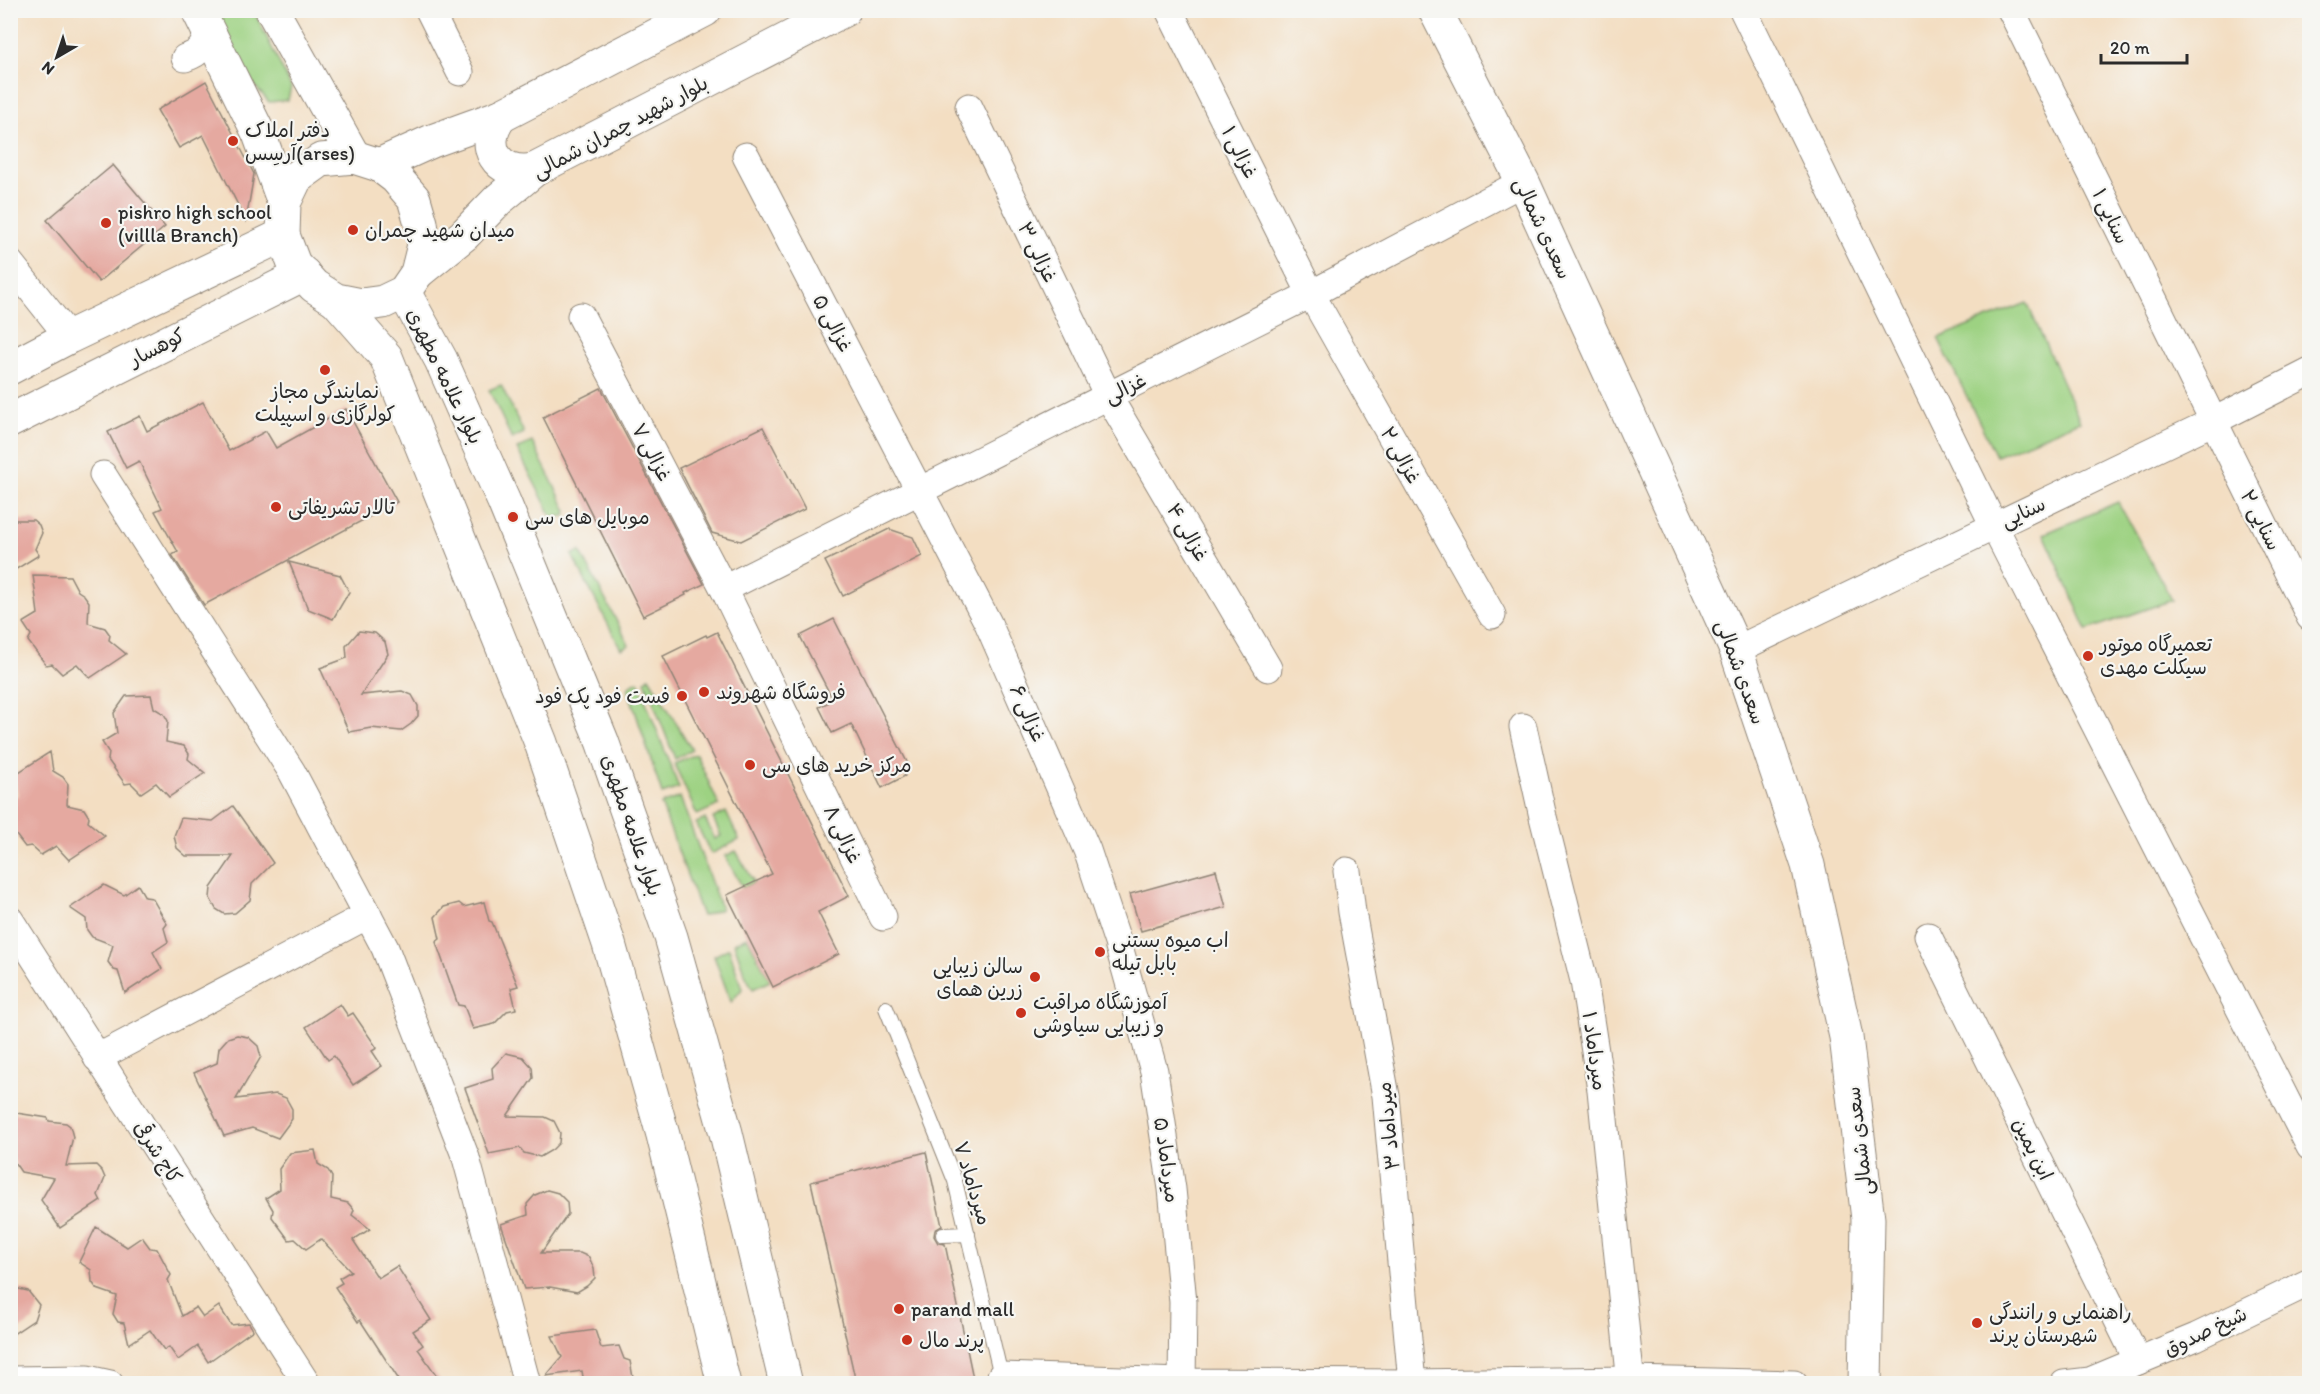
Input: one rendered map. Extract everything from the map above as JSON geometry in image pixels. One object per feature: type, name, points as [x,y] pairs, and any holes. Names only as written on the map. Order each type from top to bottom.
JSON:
[{"type":"main road","points":[[272,10],[366,161],[396,178],[414,199],[421,223],[424,245],[410,283],[383,302],[361,305],[336,300]]},
{"type":"main road","points":[[10,368],[283,219],[296,177],[321,160],[366,161],[432,141],[501,116],[705,10]]},
{"type":"main road","name":"بلوار شهید چمران شمالی","points":[[410,283],[464,235],[498,200],[534,170],[844,10]]},
{"type":"main road","name":"سعدی شمالی","points":[[1435,10],[1523,182],[1736,650],[1808,865],[1846,1036],[1868,1219],[1865,1383]]},
{"type":"main road","points":[[203,20],[259,134],[294,264],[314,286],[336,300],[386,357],[542,743],[622,989],[663,1135],[724,1383]]},
{"type":"main road","points":[[501,116],[494,125],[491,135],[491,147],[495,157],[512,171],[534,170]]},
{"type":"main road","name":"کوهسار","points":[[10,421],[304,274]]},
{"type":"main road","name":"بلوار علامه مطهری","points":[[410,283],[441,360],[504,502],[602,741],[672,938],[726,1133],[786,1383]]},
{"type":"street","points":[[429,10],[460,72]]},
{"type":"street","name":"غزالی ۱","points":[[1169,10],[1311,294]]},
{"type":"street","points":[[1743,10],[1994,526],[2310,1147]]},
{"type":"street","name":"سنایی ۱","points":[[2011,10],[2212,422]]},
{"type":"street","points":[[185,58],[195,55],[204,46],[203,20]]},
{"type":"street","name":"غزالی ۳","points":[[969,107],[1108,396]]},
{"type":"street","name":"غزالی ۵","points":[[746,156],[920,490]]},
{"type":"street","name":"غزالی","points":[[724,589],[1311,294],[1523,182]]},
{"type":"street","points":[[10,263],[69,337]]},
{"type":"street","name":"غزالی ۲","points":[[1311,294],[1492,615]]},
{"type":"street","name":"غزالی ۷","points":[[581,316],[724,589]]},
{"type":"street","name":"سنایی","points":[[1736,650],[2212,422],[2310,372]]},
{"type":"street","name":"غزالی ۴","points":[[1108,396],[1268,668]]},
{"type":"street","name":"سنایی ۲","points":[[2212,422],[2310,617]]},
{"type":"street","points":[[103,475],[292,772],[385,948],[466,1158],[527,1383]]},
{"type":"street","name":"غزالی ۶","points":[[920,490],[988,623],[1088,850],[1118,943]]},
{"type":"street","name":"غزالی ۸","points":[[724,589],[883,917]]},
{"type":"street","name":"میرداماد ۱","points":[[1523,727],[1584,981],[1601,1090],[1631,1382]]},
{"type":"street","name":"میرداماد ۳","points":[[1347,871],[1352,912],[1386,1096],[1412,1383]]},
{"type":"street","points":[[98,1058],[368,915]]},
{"type":"street","name":"کاج شرقی","points":[[10,920],[307,1383]]},
{"type":"street","name":"ابن یمین","points":[[1928,936],[2138,1361]]},
{"type":"street","name":"میرداماد ۵","points":[[1118,943],[1154,1071],[1172,1189],[1183,1302],[1182,1383]]},
{"type":"street","name":"شیخ صدوق","points":[[2064,1383],[2090,1381],[2196,1337],[2310,1282]]},
{"type":"street","points":[[10,1380],[95,1382]]},
{"type":"street","points":[[1001,1380],[1182,1383],[1794,1383]]},
{"type":"lane","name":"میرداماد ۷","points":[[886,1008],[956,1181],[1001,1380]]},
{"type":"lane","points":[[944,1234],[968,1233]]},
{"type":"green space","points":[[212,11],[254,11],[291,87],[288,100],[269,102],[253,84]]},
{"type":"green space","points":[[2027,303],[2080,421],[1996,456],[1938,338]]},
{"type":"green space","points":[[501,385],[524,433],[512,439],[489,390]]},
{"type":"green space","points":[[532,442],[567,511],[565,516],[552,517],[517,449]]},
{"type":"green space","points":[[2118,502],[2172,600],[2087,630],[2044,534]]},
{"type":"green space","points":[[580,551],[629,645],[621,649],[572,555]]},
{"type":"green space","points":[[649,677],[692,750],[675,759],[645,681]]},
{"type":"green space","points":[[638,681],[679,788],[662,794],[628,689],[630,685]]},
{"type":"green space","points":[[696,754],[719,805],[697,815],[674,763]]},
{"type":"green space","points":[[680,797],[721,909],[702,916],[661,804]]},
{"type":"green space","points":[[726,812],[739,840],[711,854],[696,823],[705,819],[715,839],[721,836],[713,818]]},
{"type":"green space","points":[[736,851],[754,882],[743,888],[725,856]]},
{"type":"green space","points":[[747,937],[770,981],[753,989],[746,977],[734,943]]},
{"type":"green space","points":[[729,948],[742,989],[731,1002],[714,956]]},
{"type":"building","points":[[206,81],[254,174],[246,221],[203,135],[179,148],[157,110]]},
{"type":"building","name":"pishro high school (villla Branch)","points":[[113,165],[165,227],[99,282],[47,220]]},
{"type":"building","points":[[601,388],[704,584],[643,616],[543,417]]},
{"type":"building","name":"تالار تشریفاتی","points":[[203,402],[229,451],[266,431],[276,448],[346,409],[397,502],[204,605],[172,555],[178,552],[155,511],[162,508],[139,461],[126,468],[108,432],[140,416],[147,431]]},
{"type":"building","points":[[763,427],[805,509],[741,541],[712,533],[679,468]]},
{"type":"building","points":[[10,520],[33,520],[39,525],[42,533],[35,549],[39,555],[10,573]]},
{"type":"building","points":[[889,529],[913,537],[922,556],[843,596],[825,561]]},
{"type":"building","points":[[289,562],[340,575],[349,592],[333,619],[308,609]]},
{"type":"building","points":[[33,575],[70,576],[78,591],[89,602],[88,623],[105,628],[110,635],[109,640],[126,654],[90,678],[77,664],[62,674],[52,664],[46,665],[28,641],[31,635],[23,623],[38,614]]},
{"type":"building","points":[[834,619],[908,764],[901,767],[905,776],[882,788],[851,724],[832,733],[819,707],[833,700],[800,636]]},
{"type":"building","points":[[359,631],[375,633],[385,642],[388,654],[361,695],[402,691],[412,695],[418,706],[418,716],[401,731],[371,728],[349,732],[320,668],[347,658],[346,646]]},
{"type":"building","points":[[717,632],[849,896],[818,912],[839,954],[773,987],[727,895],[772,874],[663,656]]},
{"type":"building","points":[[151,695],[154,708],[164,714],[168,721],[166,742],[184,746],[189,754],[188,759],[205,773],[169,797],[156,783],[141,793],[131,783],[125,784],[108,760],[109,753],[102,742],[117,733],[114,713],[126,696]]},
{"type":"building","points":[[50,752],[53,771],[63,777],[68,784],[67,805],[84,809],[89,817],[88,822],[105,836],[69,860],[56,846],[41,855],[31,846],[25,847],[10,827],[10,800],[18,795],[14,775]]},
{"type":"building","points":[[233,806],[273,863],[252,884],[250,900],[235,913],[224,914],[216,909],[210,898],[211,888],[233,856],[186,856],[177,848],[174,836],[181,818],[213,821]]},
{"type":"building","points":[[1216,870],[1226,907],[1141,931],[1130,894]]},
{"type":"building","points":[[104,885],[124,895],[138,885],[145,897],[152,898],[167,924],[164,928],[168,942],[153,952],[162,969],[125,993],[118,971],[114,970],[108,962],[113,945],[92,937],[87,930],[86,919],[70,908]]},
{"type":"building","points":[[484,902],[489,921],[492,922],[518,986],[511,988],[516,1009],[507,1011],[494,1024],[473,1029],[464,1006],[458,1005],[436,942],[440,939],[435,917],[444,907],[459,903],[464,907]]},
{"type":"building","points":[[340,1004],[348,1016],[353,1013],[377,1048],[372,1051],[382,1066],[353,1085],[334,1056],[328,1060],[306,1027]]},
{"type":"building","points":[[237,1035],[248,1037],[258,1046],[261,1057],[236,1099],[276,1094],[286,1098],[292,1109],[292,1119],[278,1138],[252,1128],[224,1136],[194,1073],[217,1063],[219,1048],[228,1038]]},
{"type":"building","points":[[506,1053],[523,1057],[532,1067],[533,1078],[507,1116],[545,1117],[554,1121],[560,1133],[559,1143],[540,1157],[524,1153],[520,1148],[489,1154],[465,1088],[493,1079],[492,1068]]},
{"type":"building","points":[[10,1112],[48,1118],[49,1121],[66,1123],[70,1126],[73,1137],[66,1166],[96,1165],[102,1171],[105,1178],[98,1195],[101,1201],[60,1228],[41,1200],[54,1178],[21,1172],[10,1156]]},
{"type":"building","points":[[315,1150],[318,1164],[328,1170],[332,1177],[331,1199],[348,1203],[354,1210],[352,1215],[370,1229],[353,1240],[378,1278],[397,1266],[431,1320],[413,1331],[423,1345],[418,1349],[442,1383],[401,1383],[360,1320],[358,1322],[335,1287],[342,1283],[339,1278],[351,1271],[321,1239],[306,1249],[295,1239],[289,1240],[272,1217],[273,1210],[266,1198],[280,1189],[279,1169],[290,1153]]},
{"type":"building","name":"parand mall","points":[[926,1152],[942,1226],[935,1230],[934,1236],[938,1243],[945,1244],[974,1383],[856,1383],[811,1182]]},
{"type":"building","points":[[547,1190],[558,1193],[567,1202],[568,1214],[541,1253],[580,1253],[589,1257],[595,1278],[577,1292],[550,1287],[524,1289],[501,1224],[528,1215],[527,1204],[535,1195]]},
{"type":"building","points":[[96,1227],[127,1247],[142,1237],[150,1248],[157,1249],[171,1275],[168,1280],[182,1316],[196,1307],[203,1317],[219,1306],[231,1325],[249,1323],[253,1330],[208,1362],[198,1346],[178,1360],[169,1347],[164,1350],[150,1330],[129,1344],[124,1323],[118,1322],[113,1314],[117,1296],[97,1289],[92,1282],[91,1270],[79,1262]]},
{"type":"building","points":[[10,1287],[28,1291],[39,1305],[34,1320],[10,1336]]},
{"type":"building","points":[[595,1330],[601,1348],[619,1346],[624,1359],[630,1361],[634,1383],[584,1383],[582,1371],[546,1376],[562,1357],[552,1336]]},
{"type":"place","name":"دفتر املاک آرسِس(arses)","points":[[233,141]]},
{"type":"place","name":"pishro high school (villla Branch)","points":[[106,223]]},
{"type":"place","name":"میدان شهید چمران","points":[[353,230]]},
{"type":"place","name":"نمایندگی مجاز کولرگازی و اسپیلت","points":[[325,370]]},
{"type":"place","name":"تالار تشریفاتی","points":[[276,507]]},
{"type":"place","name":"موبایل های سی","points":[[513,517]]},
{"type":"place","name":"تعمیرگاه موتور سیکلت مهدی","points":[[2088,656]]},
{"type":"place","name":"فروشگاه شهروند","points":[[704,692]]},
{"type":"place","name":"فست فود پک فود","points":[[682,696]]},
{"type":"place","name":"مرکز خرید های سی","points":[[750,765]]},
{"type":"place","name":"اب میوه بستنی بابل تیله","points":[[1100,952]]},
{"type":"place","name":"سالن زیبایی زرین همای","points":[[1035,977]]},
{"type":"place","name":"آموزشگاه مراقبت و زیبایی سیاوشی","points":[[1021,1013]]},
{"type":"place","name":"parand mall","points":[[899,1309]]},
{"type":"place","name":"راهنمایی و رانندگی شهرستان پرند","points":[[1977,1323]]},
{"type":"place","name":"پرند مال","points":[[907,1340]]}]
